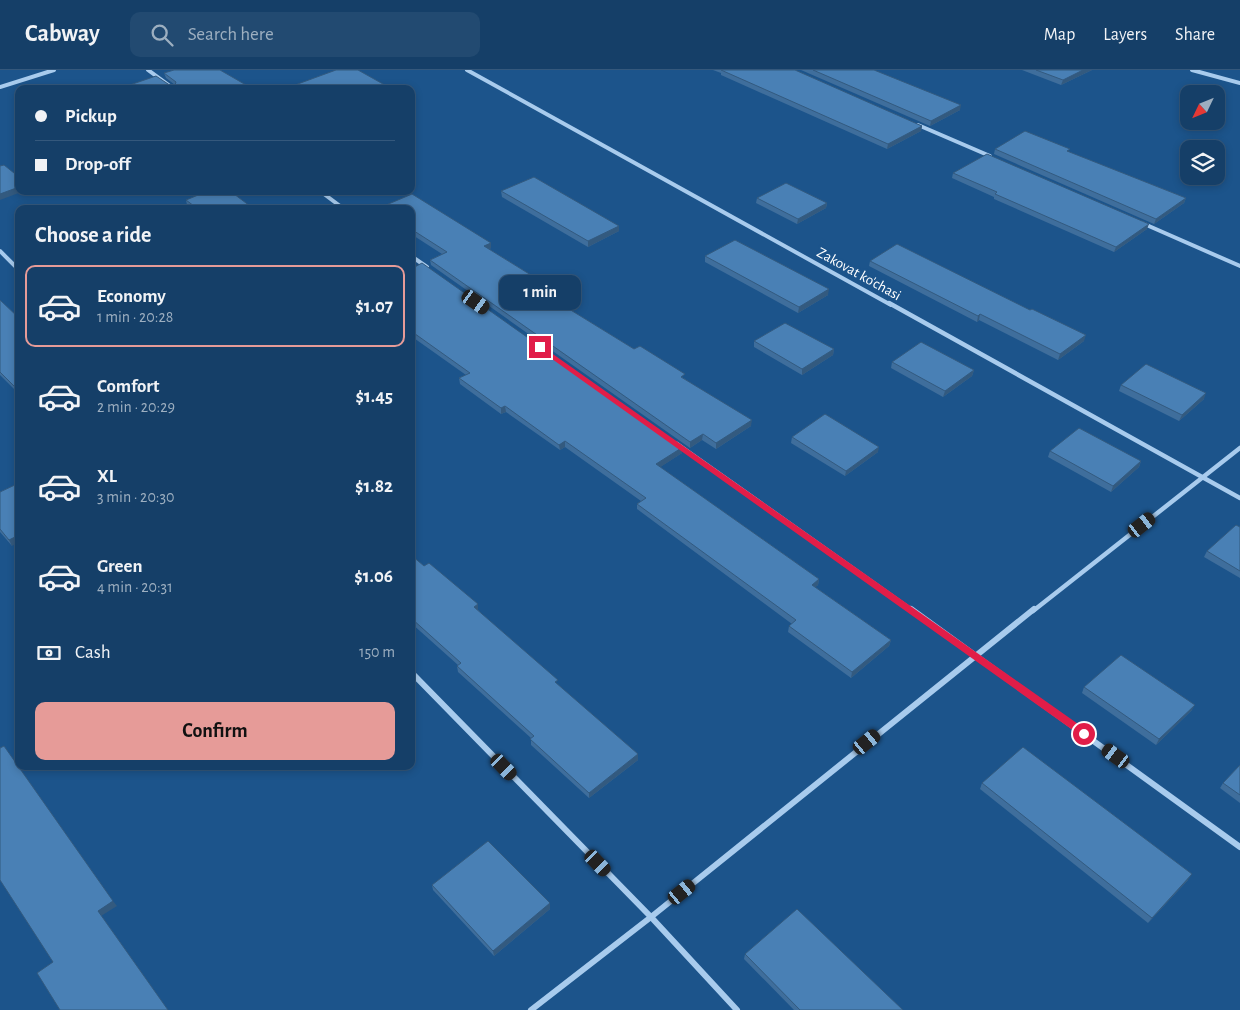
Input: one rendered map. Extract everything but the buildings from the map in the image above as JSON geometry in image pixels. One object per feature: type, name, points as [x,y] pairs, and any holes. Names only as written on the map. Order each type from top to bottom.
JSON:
[{"type":"street","points":[[0,87],[54,70]]},
{"type":"street","points":[[148,70],[169,85]]},
{"type":"street","name":"Zakovat ko'chasi","points":[[467,70],[1240,498]]},
{"type":"street","points":[[1192,70],[1240,84]]},
{"type":"street","points":[[911,122],[993,158]]},
{"type":"street","points":[[325,195],[339,205]]},
{"type":"street","points":[[1140,222],[1240,266]]},
{"type":"street","points":[[0,251],[15,266]]},
{"type":"street","points":[[415,259],[436,273]]},
{"type":"street","points":[[669,438],[976,655],[1240,847]]},
{"type":"street","points":[[531,1010],[651,917],[976,655],[1240,448]]},
{"type":"street","points":[[415,676],[651,917],[737,1010]]},
{"type":"route","points":[[540,347],[976,655],[1084,734]]}]
